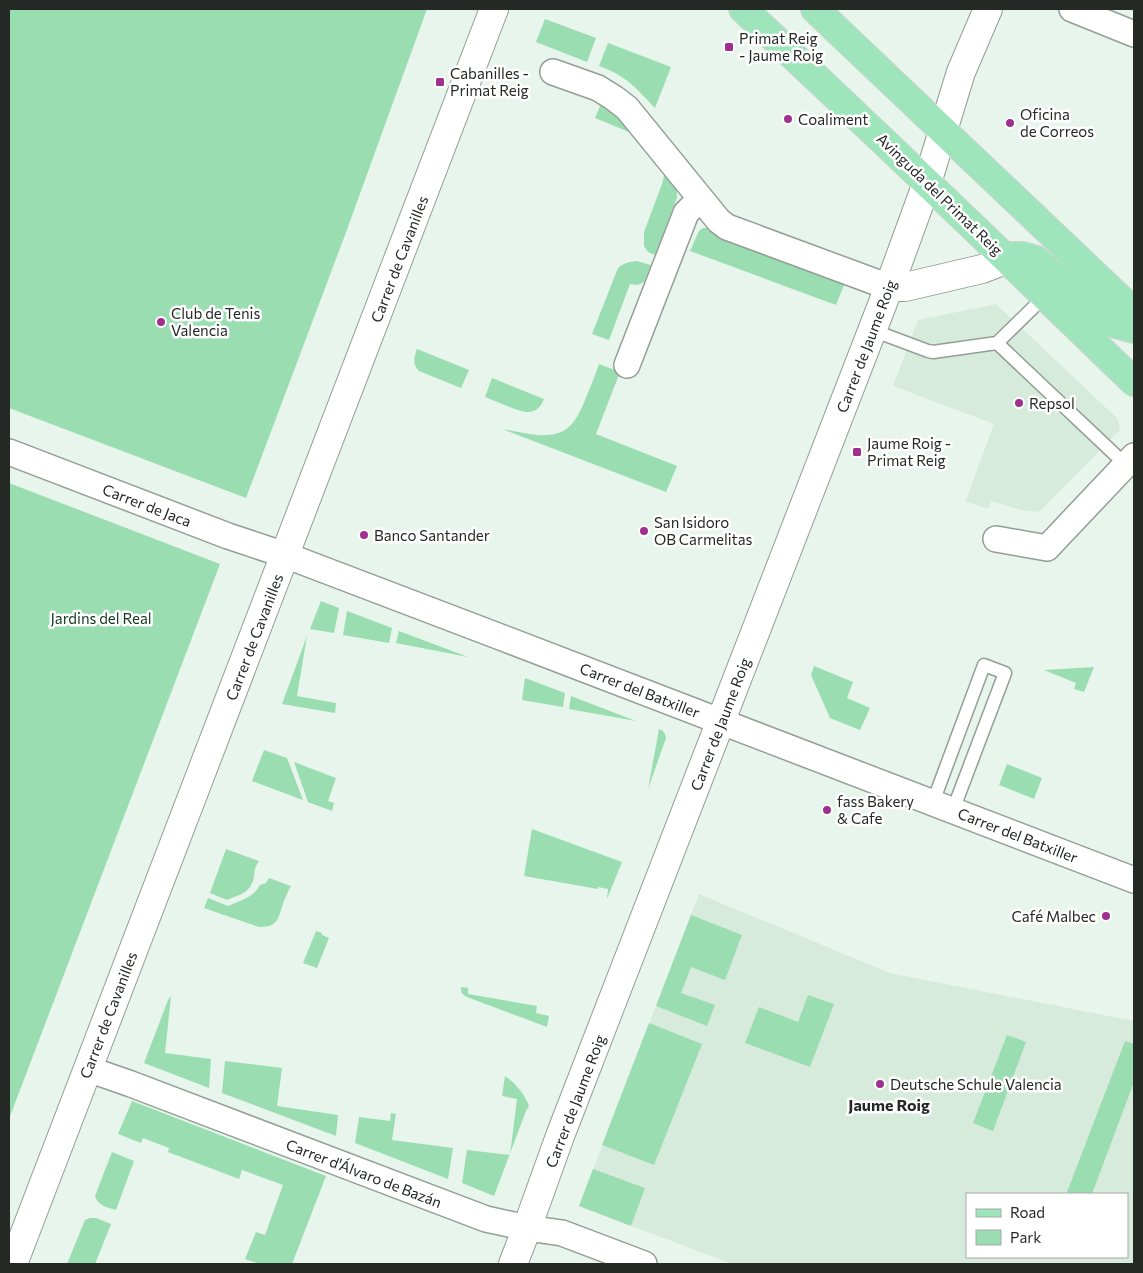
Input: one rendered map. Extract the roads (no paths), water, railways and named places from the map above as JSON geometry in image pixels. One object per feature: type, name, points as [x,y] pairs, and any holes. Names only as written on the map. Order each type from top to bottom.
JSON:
[{"type":"main road","name":"Avinguda del Primat Reig","points":[[744,9],[1134,382]]},
{"type":"main road","points":[[815,9],[1134,312]]},
{"type":"main road","points":[[1004,256],[1022,256],[1036,260],[1108,322],[1134,329]]},
{"type":"street","name":"Carrer de Cavanilles","points":[[13,1264],[494,9]]},
{"type":"street","name":"Carrer de Jaume Roig","points":[[513,1264],[528,1228],[560,1136],[889,287],[927,182],[961,72],[988,9]]},
{"type":"street","points":[[1072,9],[1134,34]]},
{"type":"street","points":[[553,72],[598,88],[627,108],[700,199],[719,221],[727,227],[889,287],[905,287],[982,269],[995,264],[1004,256]]},
{"type":"street","points":[[627,365],[686,213],[700,199]]},
{"type":"street","name":"Carrer de Jaca","points":[[9,452],[228,536],[285,555]]},
{"type":"street","points":[[996,539],[1047,548],[1130,460]]},
{"type":"street","name":"Carrer del Batxiller","points":[[285,555],[1134,880]]},
{"type":"street","name":"Carrer d'Álvaro de Bazán","points":[[88,1069],[486,1219],[562,1233],[644,1264]]},
{"type":"lane","points":[[872,330],[933,352],[997,343],[1045,296]]},
{"type":"lane","points":[[997,343],[1130,460]]},
{"type":"lane","points":[[984,665],[1004,672],[943,806],[984,665]]},
{"type":"place","name":"Primat Reig - Jaume Roig","points":[[729,47]]},
{"type":"place","name":"Cabanilles - Primat Reig","points":[[440,82]]},
{"type":"place","name":"Coaliment","points":[[788,119]]},
{"type":"place","name":"Oficina de Correos","points":[[1010,123]]},
{"type":"place","name":"Club de Tenis Valencia","points":[[161,322]]},
{"type":"place","name":"Repsol","points":[[1019,403]]},
{"type":"place","name":"Jaume Roig - Primat Reig","points":[[857,452]]},
{"type":"place","name":"San Isidoro OB Carmelitas","points":[[644,531]]},
{"type":"place","name":"Banco Santander","points":[[364,535]]},
{"type":"place","name":"fass Bakery & Cafe","points":[[827,810]]},
{"type":"place","name":"Café Malbec","points":[[1106,916]]},
{"type":"place","name":"Deutsche Schule Valencia","points":[[880,1084]]},
{"type":"district","name":"Jaume Roig","points":[[889,1104]]},
{"type":"park label","name":"Jardins del Real","points":[[101,618]]}]
